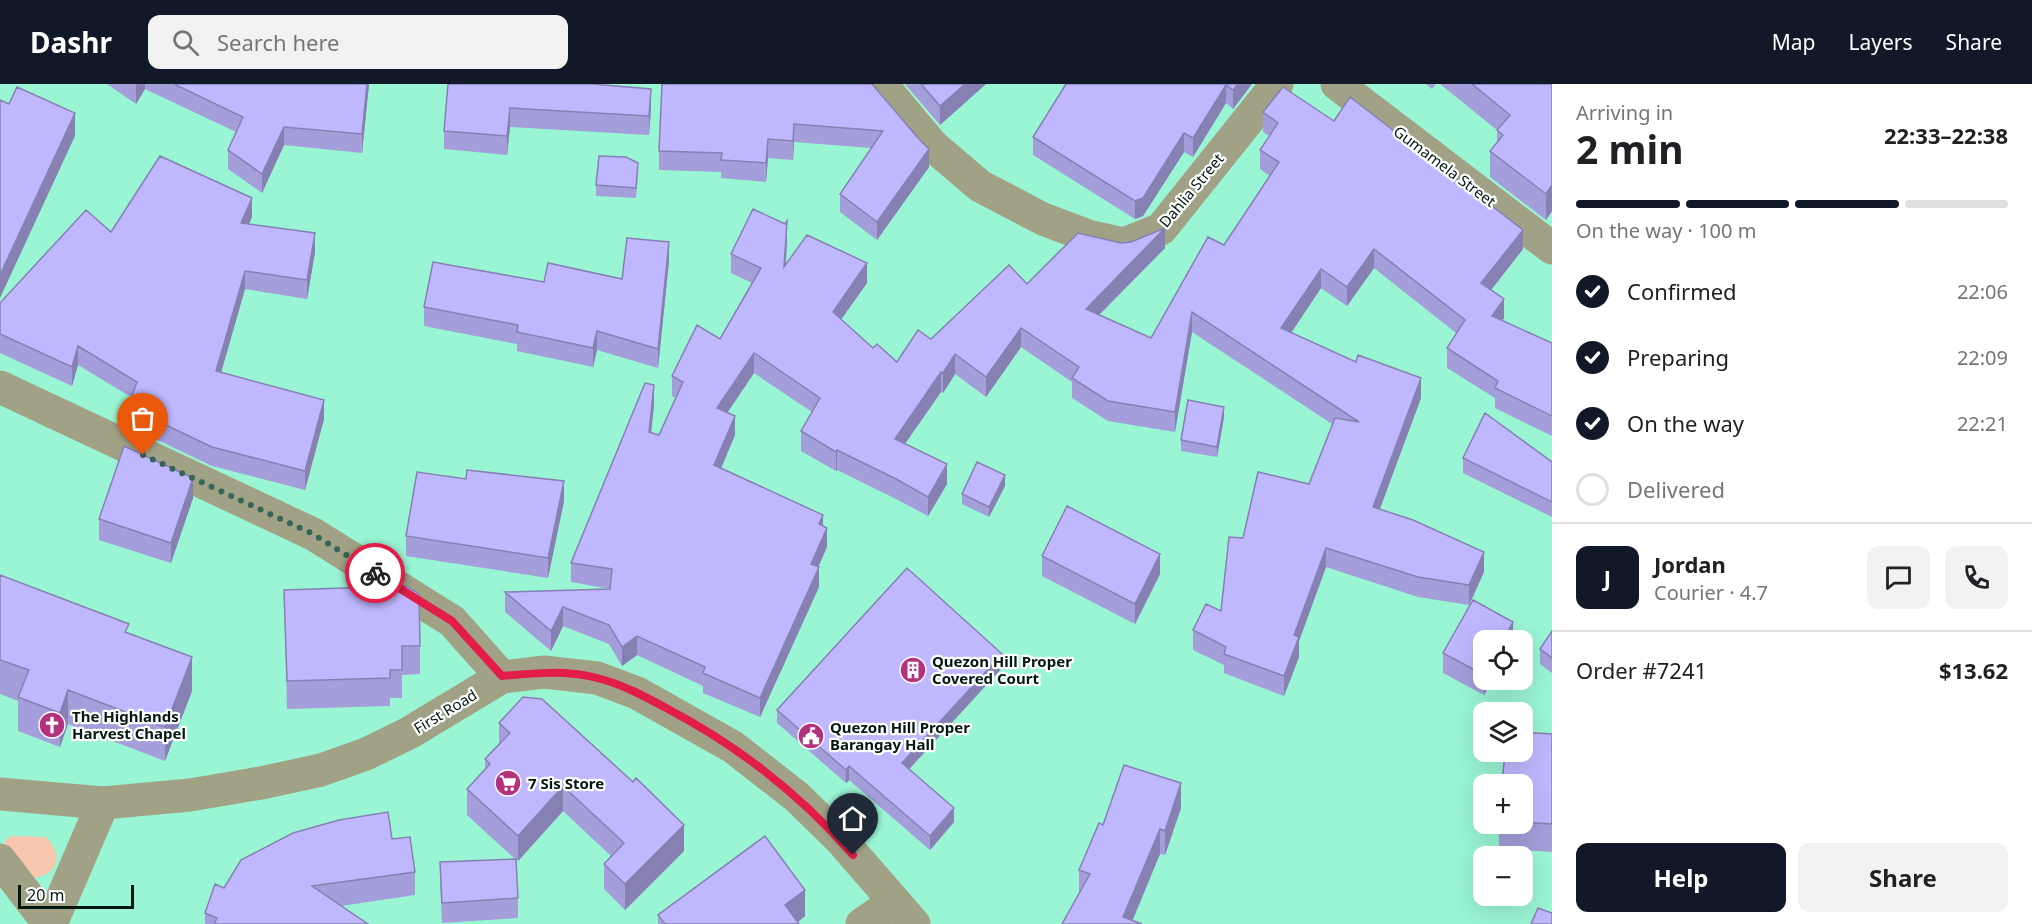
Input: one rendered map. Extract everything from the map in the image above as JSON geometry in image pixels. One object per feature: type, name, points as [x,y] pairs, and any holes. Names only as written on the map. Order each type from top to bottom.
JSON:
[{"type":"street","name":"Dahlia Street","points":[[881,84],[933,146],[980,186],[1043,219],[1088,236],[1124,244],[1161,229],[1277,84]]},
{"type":"street","name":"Gumamela Street","points":[[1337,84],[1552,248]]},
{"type":"street","points":[[0,387],[313,534],[452,621],[502,676]]},
{"type":"street","name":"First Road","points":[[0,794],[103,802],[190,795],[261,783],[321,770],[366,754],[409,733],[502,676],[544,672],[597,678],[637,693],[687,719],[733,747],[797,797],[840,839],[904,913]]},
{"type":"street","points":[[0,860],[50,924],[103,802]]},
{"type":"street","points":[[862,924],[904,913]]},
{"type":"shaded area","points":[[11,836],[46,837],[55,851],[56,863],[53,868],[48,873],[33,878],[4,847],[5,841]]},
{"type":"building","points":[[174,84],[367,84],[362,134],[284,127],[262,174],[228,150],[243,117]]},
{"type":"building","points":[[448,84],[592,84],[651,89],[649,116],[510,108],[507,136],[444,131]]},
{"type":"building","points":[[662,84],[872,84],[929,149],[877,222],[840,194],[883,131],[794,124],[793,141],[768,139],[766,163],[721,160],[722,153],[659,151]]},
{"type":"building","points":[[921,84],[965,84],[940,106]]},
{"type":"building","points":[[1066,84],[1238,84],[1233,90],[1226,85],[1193,138],[1184,133],[1143,198],[1135,201],[1033,137]]},
{"type":"building","points":[[1472,84],[1552,84],[1552,185],[1546,194],[1490,151],[1503,135],[1497,130],[1510,115]]},
{"type":"building","points":[[17,87],[75,113],[0,275],[0,100],[9,104]]},
{"type":"building","points":[[1283,87],[1334,121],[1350,97],[1523,230],[1481,283],[1504,299],[1492,316],[1552,343],[1552,416],[1495,388],[1498,381],[1447,348],[1465,320],[1374,249],[1347,287],[1321,269],[1281,328],[1356,362],[1358,355],[1421,378],[1373,507],[1413,520],[1484,552],[1469,585],[1418,577],[1326,548],[1294,635],[1299,637],[1284,676],[1224,654],[1226,647],[1193,630],[1206,604],[1221,611],[1229,537],[1243,538],[1258,472],[1309,484],[1335,418],[1359,422],[1192,312],[1175,412],[1108,401],[1072,378],[1079,367],[1021,328],[986,377],[955,354],[895,439],[947,464],[928,497],[837,450],[836,452],[801,431],[820,398],[754,353],[717,408],[735,416],[714,465],[823,515],[819,524],[827,528],[811,564],[819,567],[760,698],[703,673],[705,667],[637,636],[622,647],[609,625],[563,607],[551,631],[505,592],[610,589],[612,569],[571,563],[645,383],[654,385],[649,432],[659,435],[683,382],[672,376],[697,325],[720,339],[761,268],[731,254],[753,209],[785,224],[787,221],[784,267],[807,235],[867,263],[833,312],[873,348],[877,344],[897,362],[918,330],[931,339],[1009,265],[1027,284],[1078,233],[1121,243],[1131,242],[1165,228],[1086,309],[1151,338],[1208,237],[1224,245],[1279,162],[1260,150],[1278,123],[1263,112]]},
{"type":"building","points":[[160,156],[252,198],[241,223],[315,233],[307,280],[245,271],[216,371],[324,400],[305,471],[212,447],[128,407],[137,382],[78,346],[72,367],[0,334],[0,303],[86,210],[111,232]]},
{"type":"building","points":[[599,156],[626,157],[638,163],[636,188],[596,185]]},
{"type":"building","points":[[627,238],[669,242],[658,349],[597,331],[593,348],[517,332],[518,325],[424,307],[433,262],[544,282],[548,263],[622,279]]},
{"type":"building","points":[[1188,400],[1224,407],[1217,447],[1181,440]]},
{"type":"building","points":[[1485,413],[1552,462],[1552,502],[1463,458]]},
{"type":"building","points":[[124,446],[193,478],[171,543],[99,519]]},
{"type":"building","points":[[977,462],[1005,475],[989,507],[962,494]]},
{"type":"building","points":[[467,470],[564,481],[548,558],[406,536],[417,472],[466,479]]},
{"type":"building","points":[[1067,506],[1160,554],[1135,604],[1042,556]]},
{"type":"building","points":[[907,568],[1002,654],[902,763],[954,808],[930,836],[849,766],[846,770],[777,710]]},
{"type":"building","points":[[0,575],[129,624],[125,632],[192,657],[165,727],[68,690],[60,713],[18,697],[29,670],[0,660]]},
{"type":"building","points":[[406,586],[419,594],[420,646],[402,646],[402,670],[390,670],[390,678],[287,681],[284,590]]},
{"type":"building","points":[[1473,600],[1513,622],[1509,630],[1473,630],[1473,669],[1443,653]]},
{"type":"building","points":[[1552,631],[1552,658],[1540,649]]},
{"type":"building","points":[[523,697],[542,699],[633,782],[636,778],[684,825],[625,884],[604,864],[624,843],[563,786],[518,836],[467,789],[490,764],[485,759],[510,733],[499,723]]},
{"type":"building","points":[[1533,733],[1552,734],[1552,824],[1533,823],[1533,774],[1503,774],[1504,762],[1533,762]]},
{"type":"building","points":[[1124,765],[1181,783],[1165,831],[1160,829],[1123,917],[1142,924],[1062,924],[1090,874],[1079,870],[1099,823],[1103,825]]},
{"type":"building","points":[[388,812],[392,839],[410,837],[415,872],[312,886],[368,924],[214,924],[217,918],[205,913],[215,884],[224,888],[241,860],[293,833],[339,820]]},
{"type":"building","points":[[765,836],[805,890],[785,905],[799,924],[665,924],[658,915]]},
{"type":"building","points":[[516,859],[518,898],[442,903],[440,862]]},
{"type":"building","points":[[1538,908],[1552,913],[1552,924],[1531,924]]},
{"type":"way so far","points":[[143,455],[313,534],[375,573]]},
{"type":"place","name":"Quezon Hill Proper Covered Court","points":[[913,670]]},
{"type":"place","name":"The Highlands Harvest Chapel","points":[[52,725]]},
{"type":"place","name":"Quezon Hill Proper Barangay Hall","points":[[811,736]]},
{"type":"place","name":"7 Sis Store","points":[[508,783]]},
{"type":"route","points":[[375,573],[452,621],[502,676],[544,672],[597,678],[637,693],[687,719],[733,747],[797,797],[853,855]]}]
